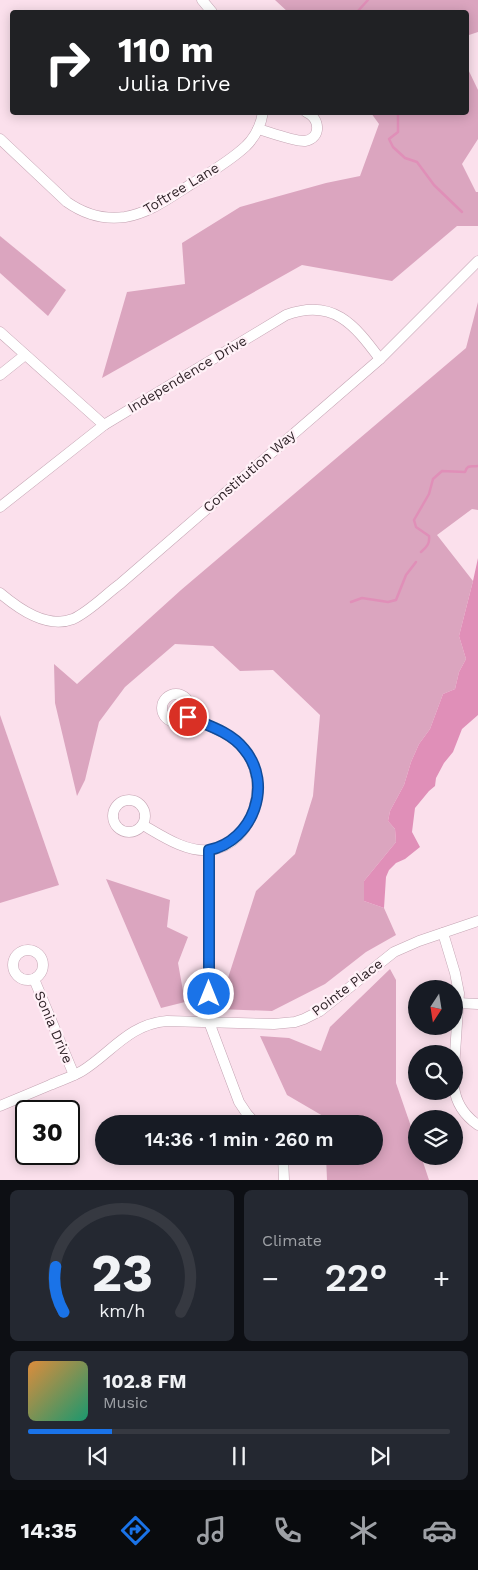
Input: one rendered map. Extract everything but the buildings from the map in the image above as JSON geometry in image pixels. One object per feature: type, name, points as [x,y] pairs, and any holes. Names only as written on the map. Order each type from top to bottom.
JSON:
[{"type":"street","points":[[202,0],[210,10]]},
{"type":"street","name":"Toftree Lane","points":[[0,138],[67,202],[76,208],[94,215],[114,218],[133,215],[161,203],[230,159],[246,145],[258,129],[262,115]]},
{"type":"street","points":[[258,129],[298,140],[308,140],[315,134],[317,125],[314,117],[311,115]]},
{"type":"street","name":"Constitution Way","points":[[0,593],[26,612],[45,620],[66,620],[81,615],[120,584],[380,359],[478,261]]},
{"type":"street","name":"Independence Drive","points":[[0,507],[104,425],[271,322],[296,311],[316,309],[338,316],[358,330],[380,359]]},
{"type":"street","points":[[0,332],[104,425]]},
{"type":"street","points":[[0,375],[25,354]]},
{"type":"street","points":[[143,825],[191,849],[217,849],[232,841],[245,827],[254,809],[258,792],[258,781],[249,755],[236,741],[220,731],[188,717]]},
{"type":"street","points":[[209,850],[209,1022],[239,1102],[248,1115]]},
{"type":"street","name":"Pointe Place","points":[[0,1106],[74,1075],[116,1043],[147,1025],[156,1022],[274,1024],[304,1019],[320,1011],[394,952],[419,941],[478,921]]},
{"type":"street","points":[[442,933],[457,980]]},
{"type":"street","name":"Sonia Drive","points":[[34,979],[74,1075]]},
{"type":"street","points":[[463,1003],[478,1004]]},
{"type":"street","points":[[458,1100],[470,1119],[478,1125]]},
{"type":"street","points":[[283,1165],[284,1180]]},
{"type":"shaded area","points":[[275,0],[478,0],[478,32],[469,35],[469,10],[286,10]]},
{"type":"shaded area","points":[[469,71],[478,90],[478,139],[462,164],[476,192],[478,192],[478,226],[457,226],[392,281],[302,265],[102,378],[127,292],[185,284],[182,243],[240,207],[326,183],[360,176],[379,124],[372,115],[469,115]]},
{"type":"shaded area","points":[[0,236],[66,290],[48,316],[0,273]]},
{"type":"shaded area","points":[[478,302],[478,510],[472,509],[437,535],[473,581],[459,636],[466,659],[459,672],[455,689],[443,694],[430,729],[419,744],[404,785],[390,811],[388,821],[395,829],[396,842],[364,881],[364,901],[384,908],[396,935],[366,952],[325,984],[272,1011],[218,1009],[256,891],[295,854],[313,796],[320,715],[273,670],[240,671],[213,646],[175,644],[125,687],[99,722],[85,780],[77,796],[55,703],[54,664],[77,684],[181,590],[466,348]]},
{"type":"shaded area","points":[[478,558],[478,715],[462,729],[453,752],[444,763],[436,778],[435,786],[415,808],[412,832],[420,847],[389,870],[386,877],[384,908],[364,901],[364,881],[396,842],[395,829],[388,821],[390,811],[404,785],[419,744],[430,729],[443,694],[455,689],[459,672],[466,659],[459,636]]},
{"type":"shaded area","points":[[0,715],[59,885],[0,903]]},
{"type":"shaded area","points":[[106,879],[170,900],[167,927],[188,937],[178,963],[185,1002],[161,1008]]},
{"type":"shaded area","points":[[390,969],[396,980],[396,1083],[408,1118],[408,1165],[424,1165],[429,1180],[327,1180],[326,1165],[383,1165],[383,1115],[321,1115],[287,1095],[260,1036],[289,1038],[321,1051],[330,1027]]},
{"type":"waterway","points":[[359,10],[368,0]]},
{"type":"waterway","points":[[398,115],[398,132],[389,139],[393,147],[405,158],[417,162],[434,185],[462,212]]},
{"type":"waterway","points":[[421,552],[428,545],[429,536],[416,527],[414,520],[429,494],[433,479],[442,471],[465,472],[468,467],[478,466]]},
{"type":"waterway","points":[[351,602],[362,598],[388,602],[396,600],[406,575],[416,562]]},
{"type":"route","points":[[188,717],[220,731],[244,748],[253,763],[258,781],[257,800],[245,827],[232,841],[217,849],[209,850],[209,994]]}]
